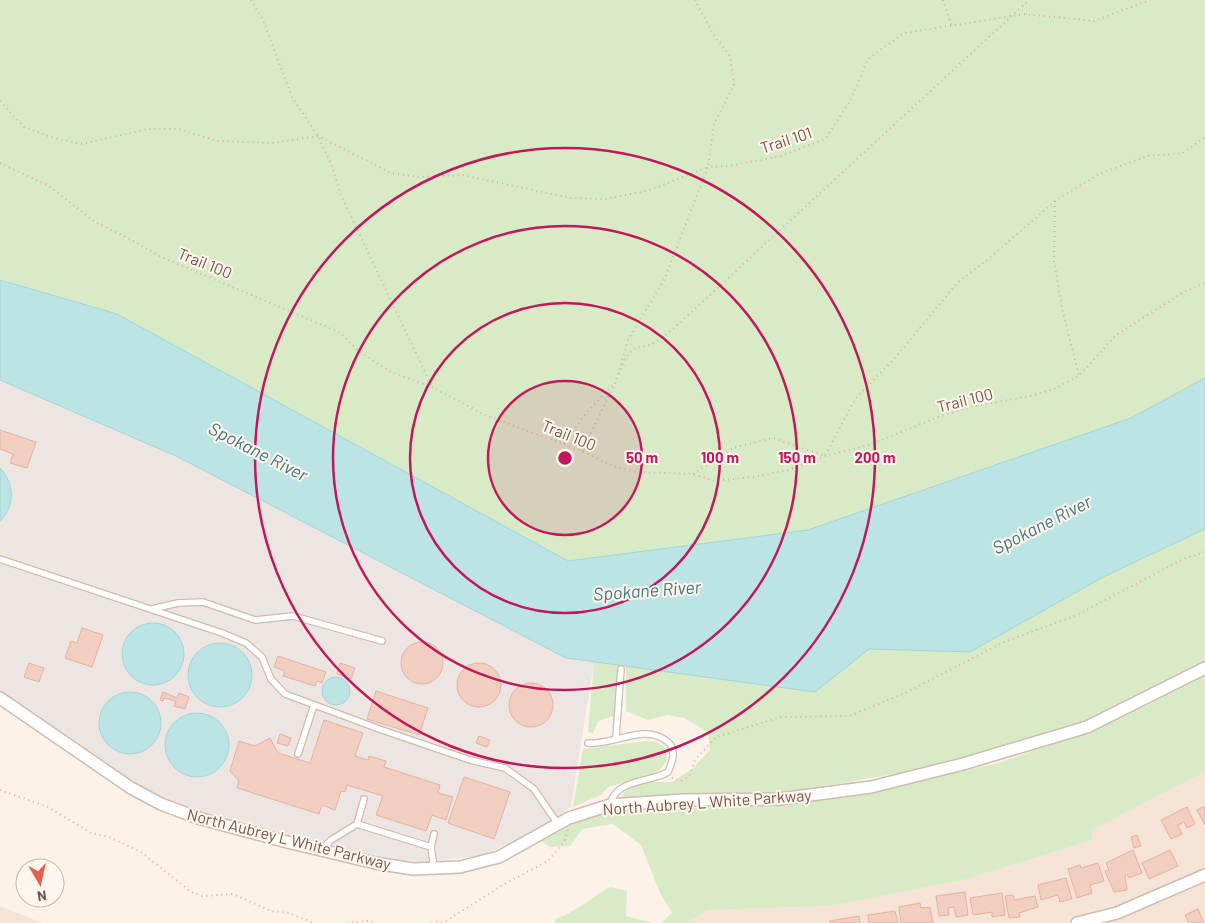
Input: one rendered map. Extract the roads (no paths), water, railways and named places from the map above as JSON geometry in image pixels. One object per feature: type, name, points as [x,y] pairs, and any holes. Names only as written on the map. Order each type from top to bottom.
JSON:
[{"type":"street","name":"North Aubrey L White Parkway","points":[[0,698],[131,788],[162,804],[198,818],[321,850],[375,863],[413,869],[460,867],[499,857],[569,818],[610,805],[683,800],[780,799],[871,787],[963,764],[1086,728],[1205,668]]},
{"type":"street","points":[[1077,923],[1117,912],[1205,875]]},
{"type":"lane","points":[[0,559],[222,633],[246,643],[262,657],[271,679],[285,694],[462,757],[506,768],[534,789],[558,824]]},
{"type":"lane","points":[[151,610],[178,603],[203,602],[255,620],[293,616],[382,641]]},
{"type":"lane","points":[[616,737],[622,670]]},
{"type":"lane","points":[[298,754],[314,705]]},
{"type":"lane","points":[[588,743],[595,744],[616,737],[648,734],[659,736],[670,744],[673,752],[672,763],[668,772],[619,789],[612,796],[610,805]]},
{"type":"lane","points":[[321,850],[331,840],[357,824],[364,800]]},
{"type":"lane","points":[[357,824],[431,847]]},
{"type":"lane","points":[[434,834],[431,847],[434,868]]},
{"type":"water","name":"Spokane River","points":[[0,280],[117,314],[568,561],[808,530],[1131,418],[1205,378],[1205,529],[1103,577],[970,652],[869,649],[815,692],[566,658],[178,457],[0,380]]},
{"type":"water","points":[[0,468],[8,480],[11,501],[9,508],[0,521]]},
{"type":"water","points":[[153,623],[165,625],[175,632],[182,642],[184,654],[182,666],[175,676],[165,683],[153,685],[141,683],[131,676],[124,666],[122,654],[124,642],[131,632],[141,625]]},
{"type":"water","points":[[220,643],[238,649],[246,657],[252,675],[246,693],[238,701],[220,707],[202,701],[194,693],[188,675],[194,657],[202,649]]},
{"type":"water","points":[[336,677],[346,681],[350,691],[346,701],[336,705],[326,701],[322,691],[326,681]]},
{"type":"water","points":[[124,692],[136,692],[152,701],[159,711],[161,723],[159,735],[152,745],[136,754],[124,754],[113,749],[104,740],[99,729],[99,717],[104,706],[113,697]]},
{"type":"water","points":[[197,713],[215,719],[223,727],[229,745],[223,763],[215,771],[197,777],[179,771],[171,763],[165,745],[171,727],[179,719]]}]
